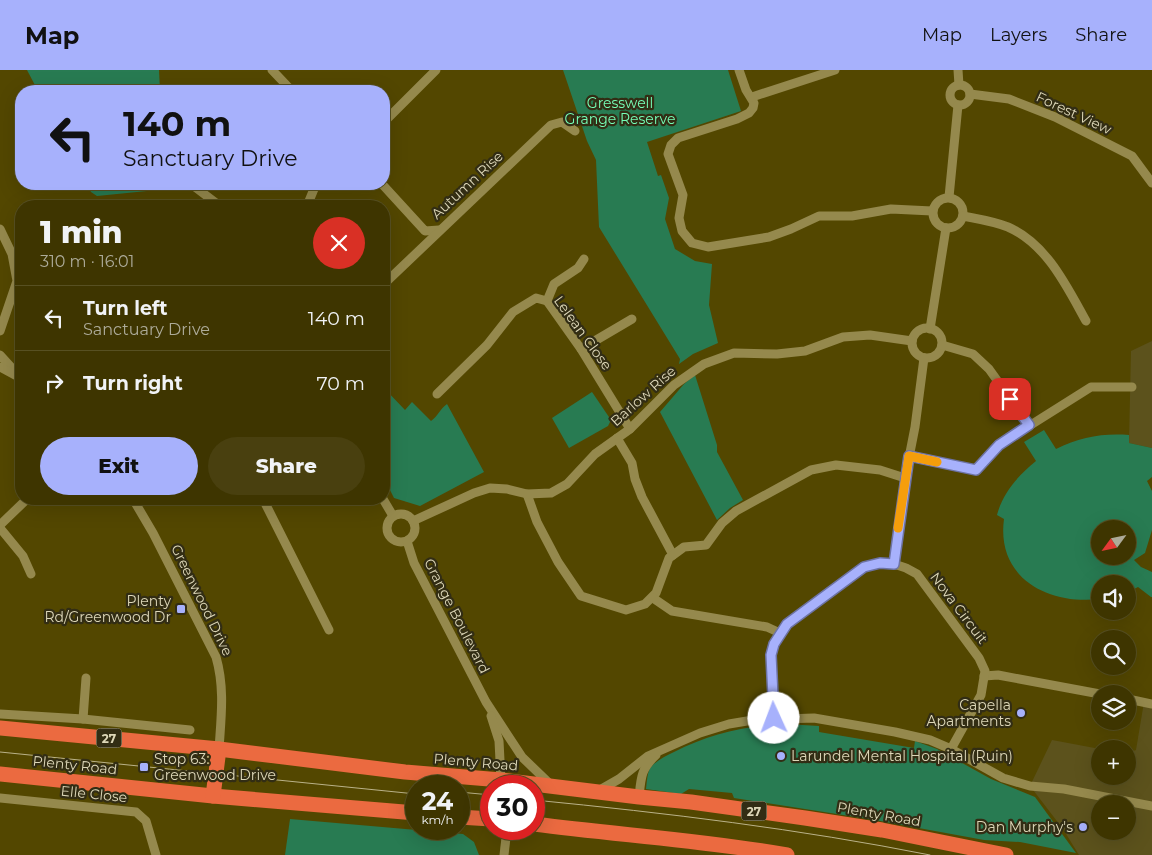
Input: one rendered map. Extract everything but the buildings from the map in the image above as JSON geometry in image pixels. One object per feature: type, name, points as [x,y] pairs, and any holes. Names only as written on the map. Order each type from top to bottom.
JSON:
[{"type":"highway","name":"Plenty Road","points":[[0,728],[219,749],[480,781]]},
{"type":"highway","points":[[214,796],[219,749]]},
{"type":"highway","name":"Plenty Road","points":[[0,774],[214,796],[405,812]]},
{"type":"highway","name":"Plenty Road","points":[[545,786],[691,802],[805,818],[882,830],[1006,855]]},
{"type":"highway","points":[[545,825],[709,843],[787,855]]},
{"type":"street","points":[[272,70],[286,85]]},
{"type":"street","points":[[390,116],[436,70]]},
{"type":"street","points":[[740,70],[746,90],[752,97],[753,108],[744,116],[678,138],[671,145],[668,154],[682,195],[680,218],[682,231],[692,243],[708,247],[769,237],[792,229],[819,216],[852,216],[890,209],[932,211]]},
{"type":"street","points":[[752,97],[835,70]]},
{"type":"street","points":[[958,70],[959,85]]},
{"type":"street","points":[[959,85],[966,87],[970,94],[966,103],[958,105],[952,100],[950,94],[953,88],[959,85]]},
{"type":"street","name":"Forest View","points":[[970,94],[1009,100],[1055,117],[1132,156],[1152,183]]},
{"type":"street","points":[[949,198],[958,105]]},
{"type":"street","name":"Autumn Rise","points":[[387,190],[425,231],[439,230],[550,125],[562,122],[574,131]]},
{"type":"street","points":[[199,190],[212,200]]},
{"type":"street","points":[[949,198],[954,199],[962,206],[963,216],[957,225],[946,228],[936,223],[932,211],[937,202],[949,198]]},
{"type":"street","points":[[963,216],[990,221],[1024,236],[1058,272],[1086,321]]},
{"type":"street","points":[[930,328],[946,228]]},
{"type":"street","points":[[0,229],[12,254],[15,270]]},
{"type":"street","points":[[390,278],[439,230]]},
{"type":"street","points":[[547,302],[554,284],[578,268],[584,259]]},
{"type":"street","points":[[0,331],[2,320],[15,286]]},
{"type":"street","name":"Lelean Close","points":[[437,394],[487,345],[513,312],[536,298],[547,302],[581,349],[630,429]]},
{"type":"street","points":[[581,349],[632,319]]},
{"type":"street","points":[[930,328],[939,334],[942,345],[938,354],[933,357],[924,358],[912,348],[912,341],[917,332],[930,328]]},
{"type":"street","name":"Barlow Rise","points":[[413,521],[474,493],[490,488],[507,489],[527,494],[551,493],[568,484],[595,454],[630,429],[674,385],[704,364],[734,353],[777,354],[805,351],[843,337],[870,335],[912,341]]},
{"type":"street","points":[[942,345],[973,354],[989,369],[1029,425]]},
{"type":"street","points":[[0,355],[15,371]]},
{"type":"street","points":[[894,564],[905,478],[924,358]]},
{"type":"street","points":[[0,367],[15,375]]},
{"type":"street","points":[[909,456],[976,470],[999,445],[1091,387],[1132,387]]},
{"type":"street","points":[[617,438],[632,463],[635,480],[642,497],[673,555]]},
{"type":"street","points":[[527,494],[537,522],[554,554],[581,596],[626,610],[645,604],[653,598],[669,558],[684,547],[706,545],[722,523],[736,511],[811,470],[836,465],[880,470],[905,478]]},
{"type":"street","points":[[21,505],[0,527],[23,556],[30,574]]},
{"type":"street","name":"Greenwood Drive","points":[[136,505],[169,562],[216,657],[222,678],[223,691],[219,749]]},
{"type":"street","points":[[266,505],[329,630]]},
{"type":"street","points":[[387,505],[393,516]]},
{"type":"street","points":[[402,514],[413,521],[413,535],[407,541],[397,542],[388,535],[387,525],[393,516],[402,514]]},
{"type":"street","name":"Grange Boulevard","points":[[407,541],[414,563],[486,702],[522,757],[551,786]]},
{"type":"street","name":"Nova Circuit","points":[[774,718],[771,655],[774,644],[780,634],[787,624],[864,567],[880,563],[894,564],[917,574],[979,658],[984,676]]},
{"type":"street","points":[[653,598],[672,611],[767,627],[780,634]]},
{"type":"street","points":[[951,749],[981,695],[984,676],[998,675],[1091,692]]},
{"type":"street","points":[[83,719],[86,678]]},
{"type":"street","points":[[1136,701],[1152,704]]},
{"type":"street","name":"Grange Boulevard","points":[[486,702],[499,741],[501,775]]},
{"type":"street","points":[[0,714],[83,719],[190,730]]},
{"type":"street","points":[[596,792],[619,779],[648,756],[700,733],[729,724],[774,718],[814,718],[860,725],[930,740],[951,749],[1003,778],[1030,786],[1064,790],[1152,806]]},
{"type":"street","points":[[146,726],[161,744]]},
{"type":"street","points":[[639,797],[641,776],[644,768],[662,750]]},
{"type":"street","name":"Elle Close","points":[[0,798],[136,812],[146,821],[156,855]]},
{"type":"street","points":[[504,855],[506,840]]},
{"type":"shaded area","points":[[1152,341],[1152,448],[1129,443],[1131,351]]},
{"type":"shaded area","points":[[1144,702],[1152,704],[1152,855],[1079,855],[1063,829],[1030,786],[1052,740],[1091,747],[1091,785],[1136,785],[1136,750]]},
{"type":"green space","points":[[27,70],[159,70],[160,85],[35,85]]},
{"type":"green space","name":"Gresswell Grange Reserve","points":[[563,70],[728,70],[741,111],[647,142],[658,176],[661,175],[669,198],[665,219],[675,249],[695,261],[712,264],[709,305],[718,343],[693,354],[679,364],[680,359],[599,227],[596,160],[587,141]]},
{"type":"green space","points":[[90,190],[157,190],[97,196]]},
{"type":"green space","points":[[695,375],[717,445],[717,452],[743,500],[730,508],[717,520],[660,412],[684,384]]},
{"type":"green space","points":[[592,392],[611,420],[608,426],[569,448],[552,418]]},
{"type":"green space","points":[[390,394],[405,410],[412,402],[431,421],[447,404],[484,472],[420,506],[394,498],[390,490]]},
{"type":"green space","points":[[1044,430],[1056,449],[1083,439],[1101,435],[1129,435],[1129,443],[1152,448],[1152,477],[1147,481],[1152,491],[1152,530],[1145,553],[1136,559],[1136,520],[1091,520],[1091,565],[1136,565],[1136,562],[1141,567],[1152,572],[1152,597],[1138,587],[1136,588],[1136,575],[1091,575],[1091,599],[1081,600],[1045,592],[1017,572],[1008,557],[1004,540],[1004,519],[997,515],[1003,499],[1012,485],[1036,461],[1024,442]]},
{"type":"green space","points":[[786,724],[819,726],[819,732],[914,748],[915,741],[937,749],[991,779],[1035,797],[1076,853],[1020,842],[984,840],[875,820],[734,798],[732,793],[689,789],[681,794],[646,789],[651,767],[662,758],[687,746],[715,735],[757,726]]},
{"type":"green space","points":[[290,819],[405,829],[405,840],[470,839],[474,842],[479,855],[285,855]]},
{"type":"tram line","points":[[0,752],[405,793]]},
{"type":"tram line","points":[[470,793],[480,794]]},
{"type":"tram line","points":[[545,801],[733,823],[832,837],[930,855]]},
{"type":"slow traffic","points":[[898,528],[909,456],[937,462]]},
{"type":"place","name":"Plenty Rd/Greenwood Dr","points":[[181,609]]},
{"type":"place","name":"Capella Apartments","points":[[1021,713]]},
{"type":"place","name":"Larundel Mental Hospital (Ruin)","points":[[781,756]]},
{"type":"place","name":"Stop 63: Greenwood Drive","points":[[144,767]]},
{"type":"place","name":"Dan Murphy's","points":[[1083,827]]},
{"type":"route","points":[[774,718],[771,655],[774,644],[787,624],[864,567],[880,563],[894,564],[909,456],[976,470],[999,445],[1029,425],[1010,399]]}]
